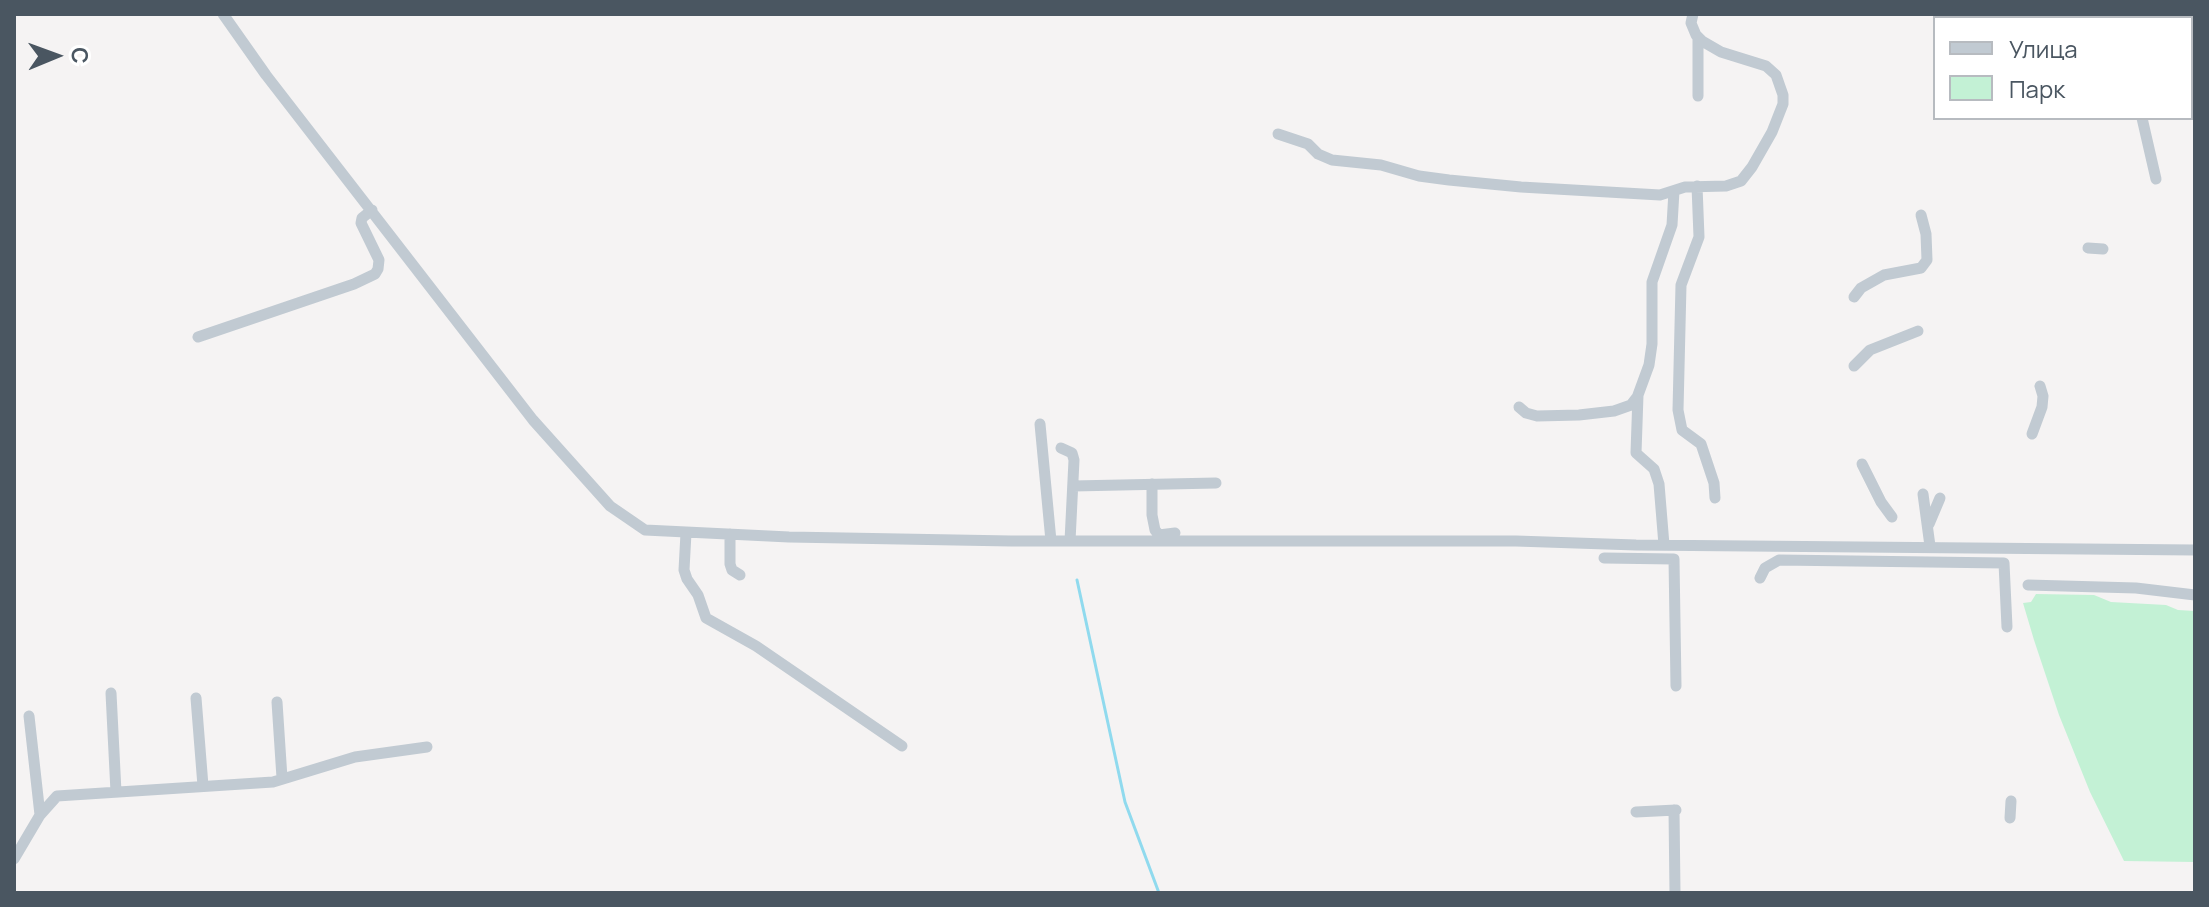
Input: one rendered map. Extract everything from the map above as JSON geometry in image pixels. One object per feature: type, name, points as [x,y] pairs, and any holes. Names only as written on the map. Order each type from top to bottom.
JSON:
[{"type":"street","points":[[223,14],[266,75],[533,420],[610,506],[645,530],[1051,541],[1161,538],[2195,550]]},
{"type":"street","points":[[1693,14],[1691,23],[1698,38],[1698,96]]},
{"type":"street","points":[[1278,134],[1308,144],[1318,154],[1332,160],[1381,165],[1419,176],[1521,187],[1660,195],[1685,187],[1726,186],[1741,181],[1772,132],[1783,104],[1783,95],[1776,75],[1766,66],[1721,52],[1698,38]]},
{"type":"street","points":[[2142,120],[2156,179]]},
{"type":"street","points":[[1697,186],[1699,237],[1681,285],[1678,410],[1682,430],[1701,444],[1714,483],[1715,498]]},
{"type":"street","points":[[1519,407],[1537,416],[1614,411],[1631,405],[1649,365],[1652,282],[1672,225],[1674,191]]},
{"type":"street","points":[[198,337],[375,274],[379,260],[361,223],[362,218],[372,210]]},
{"type":"street","points":[[1854,297],[1861,288],[1884,275],[1921,268],[1927,260],[1926,234],[1921,215]]},
{"type":"street","points":[[2088,248],[2103,249]]},
{"type":"street","points":[[1854,366],[1870,350],[1918,331]]},
{"type":"street","points":[[2032,434],[2042,407],[2040,386]]},
{"type":"street","points":[[1638,395],[1636,453],[1654,469],[1659,484],[1663,502],[1664,545]]},
{"type":"street","points":[[1040,424],[1051,541]]},
{"type":"street","points":[[1061,448],[1072,453],[1070,541]]},
{"type":"street","points":[[1862,464],[1892,517]]},
{"type":"street","points":[[1073,486],[1216,483]]},
{"type":"street","points":[[1152,484],[1152,515],[1155,530],[1161,538]]},
{"type":"street","points":[[1923,494],[1928,526]]},
{"type":"street","points":[[1924,546],[1928,526],[1940,498]]},
{"type":"street","points":[[686,533],[684,570],[706,618],[813,683],[902,746]]},
{"type":"street","points":[[1161,538],[1175,533]]},
{"type":"street","points":[[730,534],[730,564],[732,570],[740,575]]},
{"type":"street","points":[[1604,558],[1674,559],[1676,686]]},
{"type":"street","points":[[1760,578],[1765,568],[1779,560],[2004,563],[2007,627]]},
{"type":"street","points":[[2028,585],[2136,588],[2195,595]]},
{"type":"street","points":[[111,693],[116,792]]},
{"type":"street","points":[[196,698],[203,786]]},
{"type":"street","points":[[277,702],[282,778]]},
{"type":"street","points":[[29,716],[40,815]]},
{"type":"street","points":[[14,859],[40,815],[57,796],[273,782],[355,757],[427,747]]},
{"type":"street","points":[[2010,818],[2011,801]]},
{"type":"street","points":[[1636,812],[1675,810],[1675,893]]},
{"type":"green space","points":[[2036,594],[2094,595],[2111,602],[2166,605],[2178,610],[2195,611],[2195,862],[2124,861],[2090,792],[2059,715],[2034,640],[2023,603],[2031,602]]},
{"type":"waterway","points":[[1077,580],[1125,802],[1159,893]]}]
